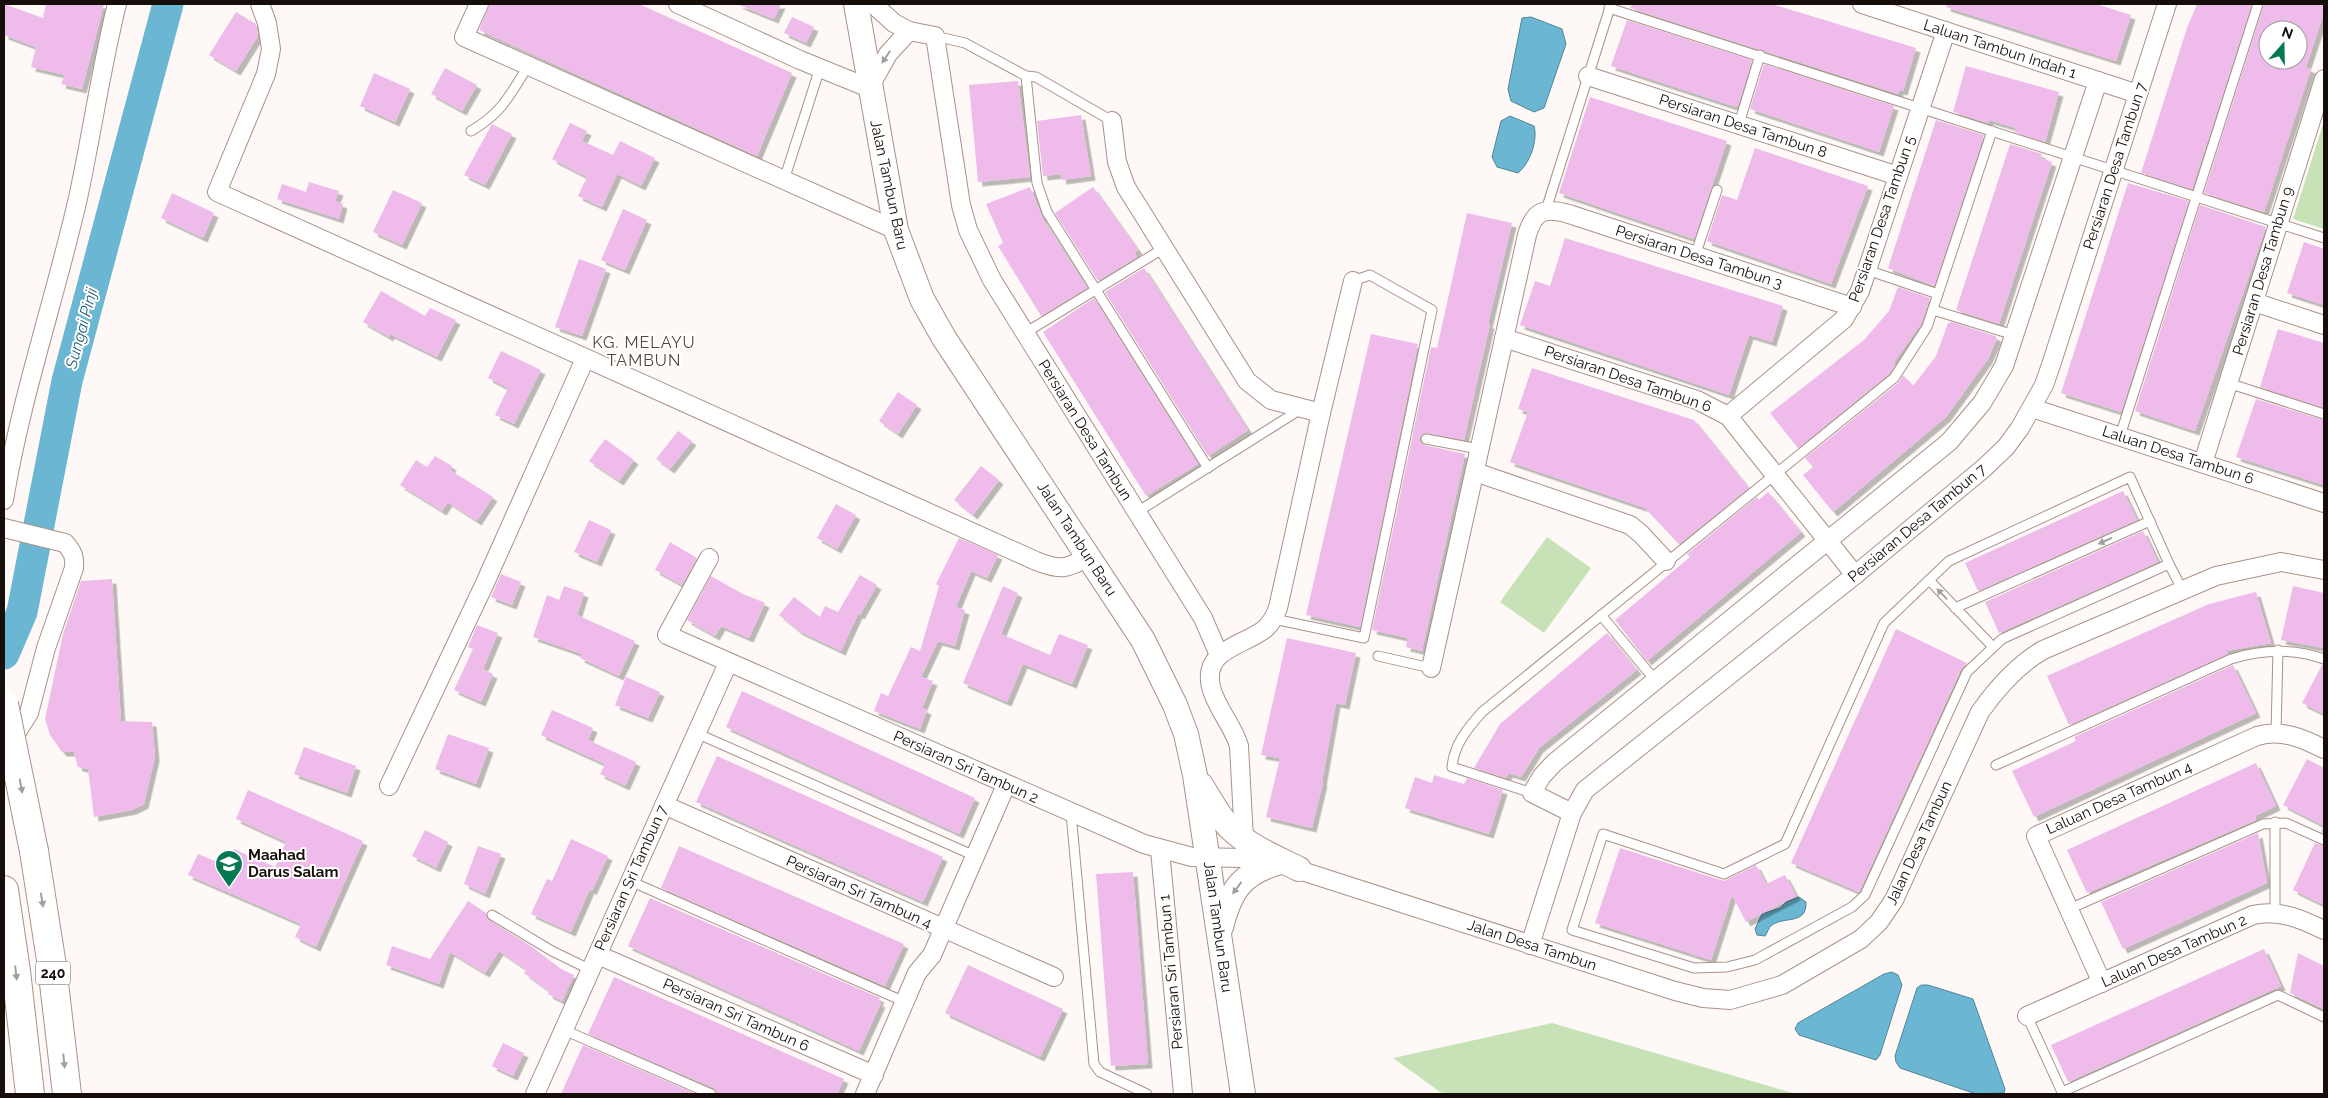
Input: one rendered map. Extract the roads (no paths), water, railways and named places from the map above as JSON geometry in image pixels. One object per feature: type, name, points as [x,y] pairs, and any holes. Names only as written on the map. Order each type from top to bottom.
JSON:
[{"type":"main road","name":"Jalan Tambun Baru","points":[[856,4],[869,88],[896,230],[922,299],[944,338],[1143,640],[1161,674],[1186,734],[1195,775],[1243,1094]]},
{"type":"main road","name":"240","points":[[4,704],[34,852],[55,986],[68,1094]]},
{"type":"main road","points":[[1195,775],[1228,826],[1244,839],[1288,866]]},
{"type":"main road","points":[[1219,935],[1229,900],[1243,880],[1254,872],[1288,866]]},
{"type":"main road","points":[[4,890],[16,971],[30,1094]]},
{"type":"street","points":[[4,500],[21,412],[78,198],[117,4]]},
{"type":"street","points":[[260,4],[267,22],[271,49],[266,74],[217,192],[1055,569],[1067,568],[1089,557]]},
{"type":"street","points":[[479,4],[464,37],[896,230]]},
{"type":"street","points":[[678,4],[869,88],[888,54],[910,31]]},
{"type":"street","points":[[873,4],[894,23],[910,31],[935,36]]},
{"type":"street","name":"Laluan Tambun Indah 1","points":[[1862,4],[2138,94]]},
{"type":"street","name":"Persiaran Desa Tambun 7","points":[[1530,945],[1572,813],[1585,790],[1855,575],[1984,468],[2006,447],[2032,408],[2051,365],[2167,4]]},
{"type":"street","name":"Persiaran Desa Tambun 5","points":[[1728,416],[1834,329],[1852,307],[1867,270],[1946,31]]},
{"type":"street","name":"Persiaran Desa Tambun","points":[[935,36],[956,180],[968,230],[992,280],[1203,618],[1219,655]]},
{"type":"street","name":"Persiaran Desa Tambun 8","points":[[1588,76],[1898,176]]},
{"type":"street","name":"Persiaran Desa Tambun 9","points":[[2203,463],[2278,223],[2320,104],[2324,79]]},
{"type":"street","points":[[1572,813],[1532,793],[1542,776],[1554,763],[1955,436],[1982,403],[1994,385],[2014,335],[2098,81]]},
{"type":"street","points":[[1112,121],[1116,162],[1120,174],[1248,381],[1271,400],[1321,414]]},
{"type":"street","points":[[1431,668],[1530,225],[1534,218],[1546,210]]},
{"type":"street","name":"Persiaran Desa Tambun 3","points":[[1546,210],[1569,214],[1852,307]]},
{"type":"street","points":[[1244,839],[1239,746],[1235,733],[1214,698],[1210,685],[1210,673],[1213,662],[1219,655],[1258,634],[1274,619],[1354,281]]},
{"type":"street","points":[[2254,302],[2324,324]]},
{"type":"street","name":"Persiaran Desa Tambun 6","points":[[1504,338],[1697,400],[1728,416],[1855,575]]},
{"type":"street","points":[[389,786],[485,583],[586,359]]},
{"type":"street","name":"Laluan Desa Tambun 6","points":[[2032,408],[2324,504]]},
{"type":"street","points":[[1475,472],[1630,525],[1666,561]]},
{"type":"street","points":[[4,752],[29,713],[46,648],[74,568],[75,559],[72,551],[65,544],[56,540],[9,529]]},
{"type":"street","name":"Persiaran Sri Tambun 2","points":[[709,558],[667,635],[1006,785],[1160,850],[1192,857],[1208,858]]},
{"type":"street","name":"Jalan Desa Tambun","points":[[1208,858],[1244,858],[1288,866],[1675,991],[1703,998],[1730,1000],[1782,986],[1861,939],[1879,922],[1894,900],[1980,712],[1992,694],[2026,660],[2043,650],[2216,576],[2281,562],[2324,570]]},
{"type":"street","name":"Persiaran Sri Tambun 7","points":[[535,1094],[728,663]]},
{"type":"street","name":"Laluan Desa Tambun 4","points":[[2102,983],[2036,836],[2257,736],[2276,733],[2299,737],[2324,749]]},
{"type":"street","points":[[865,1094],[918,973],[932,955],[944,930],[1006,785]]},
{"type":"street","name":"Persiaran Sri Tambun 4","points":[[664,805],[1054,977]]},
{"type":"street","name":"Persiaran Sri Tambun 1","points":[[1160,850],[1183,1094]]},
{"type":"street","name":"Laluan Desa Tambun 2","points":[[2027,1016],[2253,915],[2275,913],[2304,920],[2324,930]]},
{"type":"street","name":"Persiaran Sri Tambun 6","points":[[594,962],[874,1075]]},
{"type":"lane","points":[[2120,436],[2258,4]]},
{"type":"lane","points":[[1546,210],[1610,6],[2324,238]]},
{"type":"lane","points":[[935,36],[965,43],[1026,76],[1036,77],[1112,121]]},
{"type":"lane","points":[[1739,124],[1760,55]]},
{"type":"lane","points":[[471,131],[490,120],[498,112],[528,66]]},
{"type":"lane","points":[[784,180],[820,68]]},
{"type":"lane","points":[[1026,76],[1037,183],[1047,212],[1208,468]]},
{"type":"lane","points":[[1532,793],[1452,767],[1453,758],[1464,732],[1482,712],[1774,473],[1894,378],[1921,339],[1933,310],[1992,130]]},
{"type":"lane","points":[[1695,256],[1717,190]]},
{"type":"lane","points":[[1025,333],[1164,248]]},
{"type":"lane","points":[[1867,270],[1938,294]]},
{"type":"lane","points":[[1274,619],[1364,638],[1432,310],[1370,275],[1354,281]]},
{"type":"lane","points":[[1933,310],[2014,335]]},
{"type":"lane","points":[[2228,383],[2324,414]]},
{"type":"lane","points":[[1137,512],[1301,409]]},
{"type":"lane","points":[[1426,439],[1479,449]]},
{"type":"lane","points":[[2170,564],[2002,639],[1967,672],[1865,895],[1852,907],[1755,960],[1711,969],[1694,968],[1572,930],[1603,834],[1724,874],[1785,844],[1884,624],[1949,561],[2130,477],[2183,591]]},
{"type":"lane","points":[[1955,608],[2150,521]]},
{"type":"lane","points":[[1929,580],[1993,648]]},
{"type":"lane","points":[[1601,615],[1655,680]]},
{"type":"lane","points":[[1996,765],[2231,659],[2278,650],[2324,659]]},
{"type":"lane","points":[[2276,733],[2278,650]]},
{"type":"lane","points":[[1378,656],[1431,668]]},
{"type":"lane","points":[[696,733],[975,856]]},
{"type":"lane","points":[[1071,813],[1094,1064],[1100,1072],[1147,1094]]},
{"type":"lane","points":[[2275,822],[2275,913]]},
{"type":"lane","points":[[2069,909],[2263,824],[2275,822],[2292,825],[2324,840]]},
{"type":"lane","points":[[630,881],[905,1002]]},
{"type":"lane","points":[[492,915],[552,951],[594,962]]},
{"type":"lane","points":[[2027,1016],[2062,1092],[2278,995],[2324,1018]]},
{"type":"lane","points":[[564,1030],[711,1094]]},
{"type":"water","points":[[1531,17],[1562,29],[1566,44],[1544,108],[1534,112],[1511,101],[1508,89],[1522,18]]},
{"type":"water","points":[[1510,116],[1534,126],[1535,132],[1532,151],[1526,164],[1518,173],[1497,167],[1492,157],[1501,121]]},
{"type":"water","points":[[1799,897],[1806,902],[1803,914],[1794,919],[1777,922],[1770,927],[1765,936],[1757,935],[1755,929],[1762,914],[1780,908],[1786,902]]},
{"type":"water","points":[[1892,972],[1898,975],[1902,985],[1880,1055],[1876,1060],[1799,1035],[1795,1029],[1798,1023],[1884,974]]},
{"type":"water","points":[[1921,985],[1928,985],[1973,999],[2005,1089],[2004,1093],[1976,1094],[1900,1068],[1895,1056],[1917,988]]},
{"type":"waterway","name":"Sungai Pinji","points":[[4,654],[22,612],[67,381],[168,4]]},
{"type":"place","name":"Maahad Darus Salam","points":[[229,888]]},
{"type":"district","name":"KG. MELAYU TAMBUN","points":[[644,351]]}]
